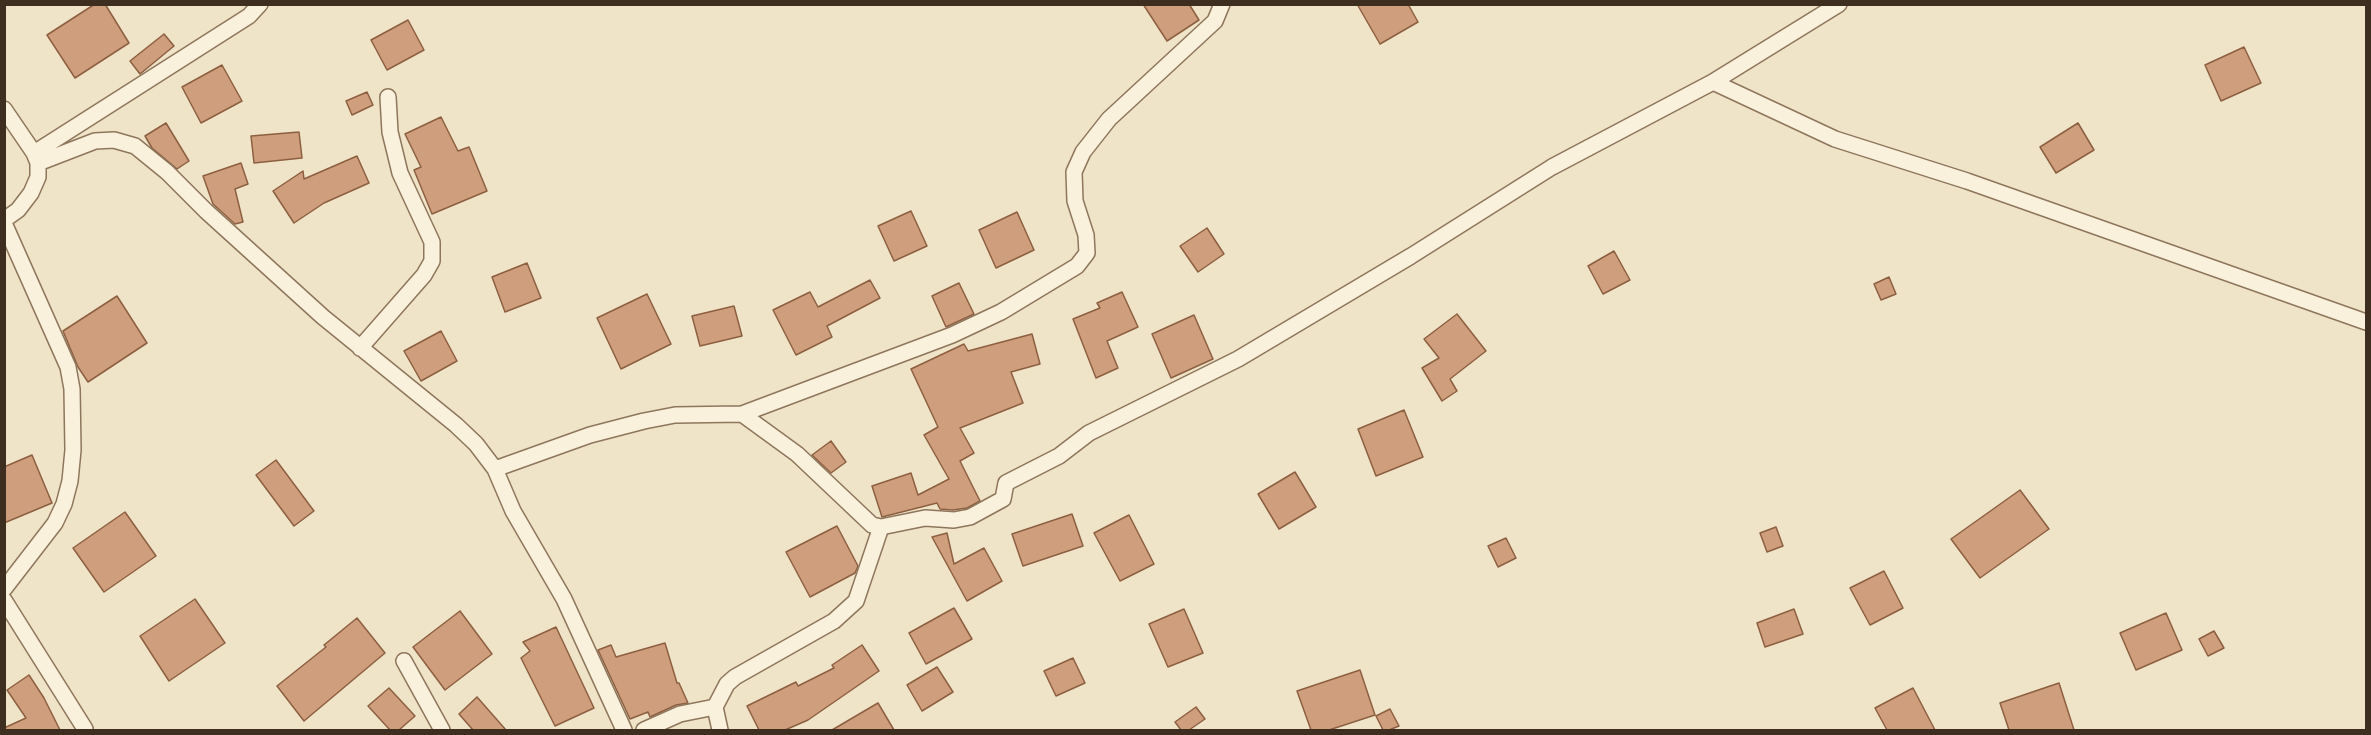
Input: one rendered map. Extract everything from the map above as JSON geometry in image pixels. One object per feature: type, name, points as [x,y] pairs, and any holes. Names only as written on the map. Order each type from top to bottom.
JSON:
[{"type":"street","points":[[36,158],[249,16],[260,4]]},
{"type":"street","points":[[495,470],[590,435],[644,421],[675,415],[742,414],[952,335],[1001,312],[1077,266],[1087,254],[1086,235],[1075,201],[1074,172],[1083,152],[1109,119],[1215,21],[1222,4]]},
{"type":"street","points":[[742,414],[797,453],[872,525],[880,527],[925,518],[954,520],[970,517],[1004,499],[1006,483],[1059,456],[1089,433],[1238,359],[1411,256],[1552,168],[1713,82],[1839,4]]},
{"type":"street","points":[[1713,82],[1835,139],[1967,181],[2367,322]]},
{"type":"street","points":[[360,348],[424,275],[432,261],[432,242],[400,173],[390,132],[388,97]]},
{"type":"street","points":[[4,108],[36,158],[38,177],[31,193],[18,210],[4,222],[68,367],[72,398],[73,450],[70,481],[64,504],[55,523],[4,589]]},
{"type":"street","points":[[36,158],[95,141],[114,140],[135,146],[167,172],[252,254],[360,348],[456,425],[476,444],[495,470],[513,511],[576,624],[624,730]]},
{"type":"street","points":[[720,730],[715,707],[727,684],[735,677],[834,621],[850,608],[861,593],[880,527]]},
{"type":"street","points":[[4,600],[84,729]]},
{"type":"street","points":[[404,661],[442,730]]},
{"type":"street","points":[[644,730],[680,714],[715,707]]},
{"type":"building","points":[[95,4],[105,4],[129,43],[75,78],[47,35]]},
{"type":"building","points":[[1143,4],[1189,4],[1199,20],[1167,41]]},
{"type":"building","points":[[1357,4],[1408,4],[1418,22],[1380,44]]},
{"type":"building","points":[[408,20],[424,50],[387,70],[371,40]]},
{"type":"building","points":[[164,34],[174,46],[140,74],[130,61]]},
{"type":"building","points":[[2244,47],[2261,83],[2221,101],[2205,65]]},
{"type":"building","points":[[222,65],[242,101],[201,123],[182,87]]},
{"type":"building","points":[[367,92],[373,105],[352,115],[346,101]]},
{"type":"building","points":[[441,117],[458,151],[469,147],[487,191],[432,214],[414,170],[421,167],[405,134]]},
{"type":"building","points":[[166,123],[189,161],[177,169],[152,148],[145,136]]},
{"type":"building","points":[[2078,123],[2094,150],[2056,173],[2040,147]]},
{"type":"building","points":[[299,132],[302,158],[254,163],[251,136]]},
{"type":"building","points":[[357,156],[369,183],[324,203],[294,223],[273,191],[303,171],[304,179]]},
{"type":"building","points":[[241,163],[248,184],[235,189],[243,222],[235,224],[213,204],[203,176]]},
{"type":"building","points":[[911,211],[927,246],[894,261],[878,226]]},
{"type":"building","points":[[1017,212],[1034,250],[996,268],[979,230]]},
{"type":"building","points":[[1207,228],[1224,254],[1198,272],[1180,246]]},
{"type":"building","points":[[1614,251],[1630,280],[1603,294],[1588,266]]},
{"type":"building","points":[[527,263],[541,298],[505,312],[492,277]]},
{"type":"building","points":[[1889,277],[1896,294],[1881,300],[1874,284]]},
{"type":"building","points":[[870,280],[880,298],[827,326],[832,337],[796,355],[773,310],[810,292],[818,307]]},
{"type":"building","points":[[959,283],[974,314],[946,327],[932,296]]},
{"type":"building","points":[[1122,292],[1138,327],[1107,341],[1118,368],[1096,378],[1073,319],[1100,308],[1097,303]]},
{"type":"building","points":[[647,294],[671,344],[621,369],[597,318]]},
{"type":"building","points":[[117,296],[147,343],[88,382],[78,367],[63,331]]},
{"type":"building","points":[[734,306],[742,336],[700,346],[692,316]]},
{"type":"building","points":[[1457,314],[1486,351],[1450,379],[1457,391],[1442,401],[1422,368],[1439,358],[1424,339]]},
{"type":"building","points":[[1194,315],[1213,359],[1171,378],[1152,334]]},
{"type":"building","points":[[441,331],[457,361],[421,381],[404,351]]},
{"type":"building","points":[[1032,334],[1040,364],[1011,372],[1023,403],[960,428],[974,453],[960,461],[980,501],[967,508],[953,510],[940,509],[937,503],[882,517],[872,486],[911,473],[918,495],[949,479],[924,435],[938,427],[911,369],[964,344],[968,351]]},
{"type":"building","points":[[1404,410],[1423,457],[1376,476],[1358,429]]},
{"type":"building","points":[[831,441],[846,462],[831,473],[812,455]]},
{"type":"building","points":[[32,455],[52,503],[4,523],[4,467]]},
{"type":"building","points":[[276,460],[314,511],[294,526],[256,475]]},
{"type":"building","points":[[1295,472],[1316,507],[1279,529],[1258,494]]},
{"type":"building","points":[[2020,490],[2049,529],[1980,578],[1951,539]]},
{"type":"building","points":[[125,512],[156,556],[104,592],[73,548]]},
{"type":"building","points":[[1072,514],[1083,546],[1023,566],[1012,534]]},
{"type":"building","points":[[1129,515],[1154,564],[1120,581],[1094,533]]},
{"type":"building","points":[[837,526],[858,566],[855,573],[810,597],[786,552]]},
{"type":"building","points":[[1776,527],[1783,546],[1767,552],[1760,533]]},
{"type":"building","points":[[947,533],[954,564],[984,548],[1002,581],[967,601],[932,537]]},
{"type":"building","points":[[1506,538],[1516,558],[1498,567],[1488,546]]},
{"type":"building","points":[[1884,571],[1903,608],[1870,625],[1850,588]]},
{"type":"building","points":[[195,599],[225,643],[169,681],[140,636]]},
{"type":"building","points":[[954,608],[972,639],[926,664],[909,633]]},
{"type":"building","points":[[1184,609],[1203,653],[1168,667],[1149,624]]},
{"type":"building","points":[[1794,609],[1803,634],[1765,647],[1757,623]]},
{"type":"building","points":[[460,611],[492,654],[445,690],[413,647]]},
{"type":"building","points":[[2166,613],[2182,650],[2136,670],[2120,633]]},
{"type":"building","points":[[357,618],[385,653],[304,721],[277,686],[326,647],[324,645]]},
{"type":"building","points":[[556,627],[594,708],[555,726],[521,658],[530,651],[523,642]]},
{"type":"building","points":[[2214,631],[2224,648],[2208,656],[2199,639]]},
{"type":"building","points":[[665,643],[677,683],[688,703],[676,705],[650,717],[648,712],[630,719],[598,650],[611,645],[616,657]]},
{"type":"building","points":[[862,645],[879,671],[808,720],[785,730],[759,730],[747,706],[796,682],[798,686],[834,668],[832,665]]},
{"type":"building","points":[[1073,658],[1085,683],[1056,696],[1044,671]]},
{"type":"building","points":[[937,667],[953,692],[922,711],[907,685]]},
{"type":"building","points":[[1360,670],[1375,715],[1329,730],[1311,730],[1297,691]]},
{"type":"building","points":[[29,675],[60,730],[4,730],[26,718],[7,690]]},
{"type":"building","points":[[2059,683],[2074,730],[2009,730],[2000,703]]},
{"type":"building","points":[[389,688],[415,716],[399,730],[390,730],[368,706]]},
{"type":"building","points":[[1913,688],[1935,730],[1887,730],[1875,708]]},
{"type":"building","points":[[477,697],[506,730],[473,730],[459,714]]},
{"type":"building","points":[[878,703],[894,730],[832,730]]},
{"type":"building","points":[[1196,707],[1205,719],[1189,730],[1181,730],[1175,722]]},
{"type":"building","points":[[1390,709],[1399,726],[1383,730],[1376,716]]}]
